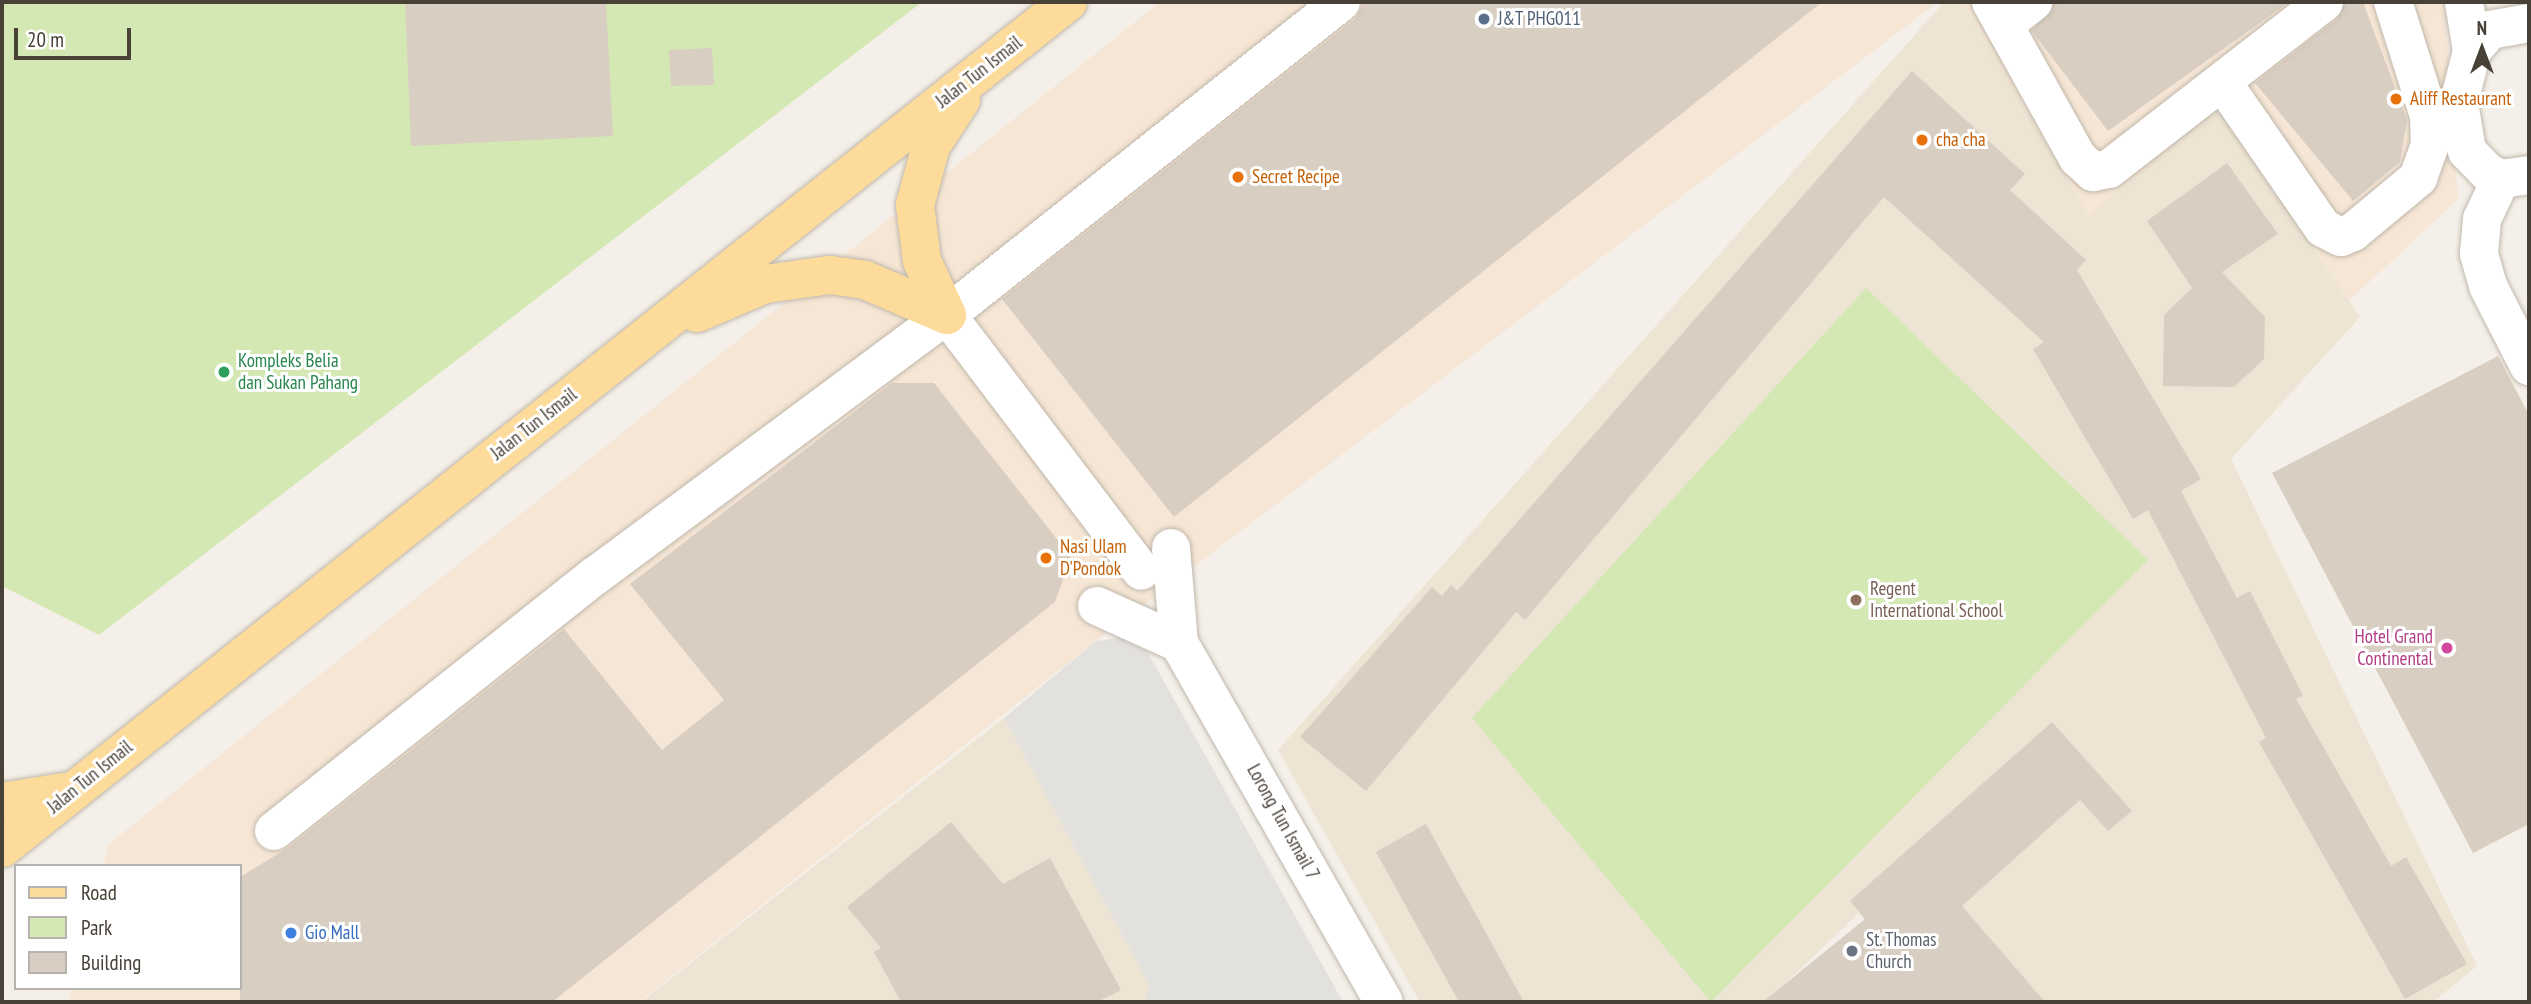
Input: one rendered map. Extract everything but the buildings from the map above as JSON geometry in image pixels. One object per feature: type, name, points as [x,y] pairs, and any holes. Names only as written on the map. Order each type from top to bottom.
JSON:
[{"type":"main road","name":"Jalan Tun Ismail","points":[[2,848],[1068,2]]},
{"type":"main road","points":[[947,315],[922,261],[915,205],[931,146],[979,72]]},
{"type":"main road","points":[[647,335],[765,284],[830,275],[865,281],[947,315]]},
{"type":"main road","points":[[2,802],[15,804],[75,789]]},
{"type":"street","points":[[274,831],[595,576],[947,315],[1341,2]]},
{"type":"street","points":[[2010,9],[2078,158],[2093,172],[2109,169],[2324,2]]},
{"type":"street","points":[[2393,2],[2445,115],[2467,151],[2515,177],[2482,219],[2479,254],[2488,286],[2529,366]]},
{"type":"street","points":[[2464,2],[2472,51]]},
{"type":"street","points":[[2223,83],[2323,228],[2341,237],[2418,178],[2472,51],[2490,30],[2515,16]]},
{"type":"street","points":[[947,315],[1141,571]]},
{"type":"street","name":"Lorong Tun Ismail 7","points":[[1171,548],[1179,643],[1384,1002]]},
{"type":"street","points":[[1097,606],[1179,643]]},
{"type":"shaded area","points":[[1160,2],[1938,2],[1096,641],[639,1002],[69,1002],[72,990],[242,990],[242,864],[104,864],[109,844]]},
{"type":"shaded area","name":"Regent International School","points":[[1944,2],[1962,2],[2089,216],[2217,107],[2360,317],[2231,459],[2477,966],[2433,1002],[1970,1002],[1937,963],[1919,979],[1859,913],[1766,1002],[1420,1002],[1278,750]]},
{"type":"shaded area","points":[[1962,2],[2444,2],[2458,199],[2349,301],[2217,108],[2089,217]]},
{"type":"shaded area","points":[[1120,638],[1147,651],[1343,1002],[1144,1002],[1149,984],[1004,718],[1096,641]]},
{"type":"shaded area","points":[[1004,718],[1149,984],[1144,1002],[641,1002]]},
{"type":"green space","name":"Kompleks Belia dan Sukan Pahang","points":[[2,2],[922,2],[99,635],[2,586]]},
{"type":"green space","points":[[1866,288],[2148,560],[1711,1002],[1472,718]]},
{"type":"place","name":"J&T PHG011","points":[[1484,19]]},
{"type":"place","name":"Aliff Restaurant","points":[[2396,99]]},
{"type":"place","name":"cha cha","points":[[1922,140]]},
{"type":"place","name":"Secret Recipe","points":[[1238,177]]},
{"type":"place","name":"Kompleks Belia dan Sukan Pahang","points":[[224,372]]},
{"type":"place","name":"Nasi Ulam D'Pondok","points":[[1046,558]]},
{"type":"place","name":"Regent International School","points":[[1856,600]]},
{"type":"place","name":"Hotel Grand Continental","points":[[2447,648]]},
{"type":"place","name":"Gio Mall","points":[[291,933]]},
{"type":"place","name":"St. Thomas Church","points":[[1852,951]]}]
